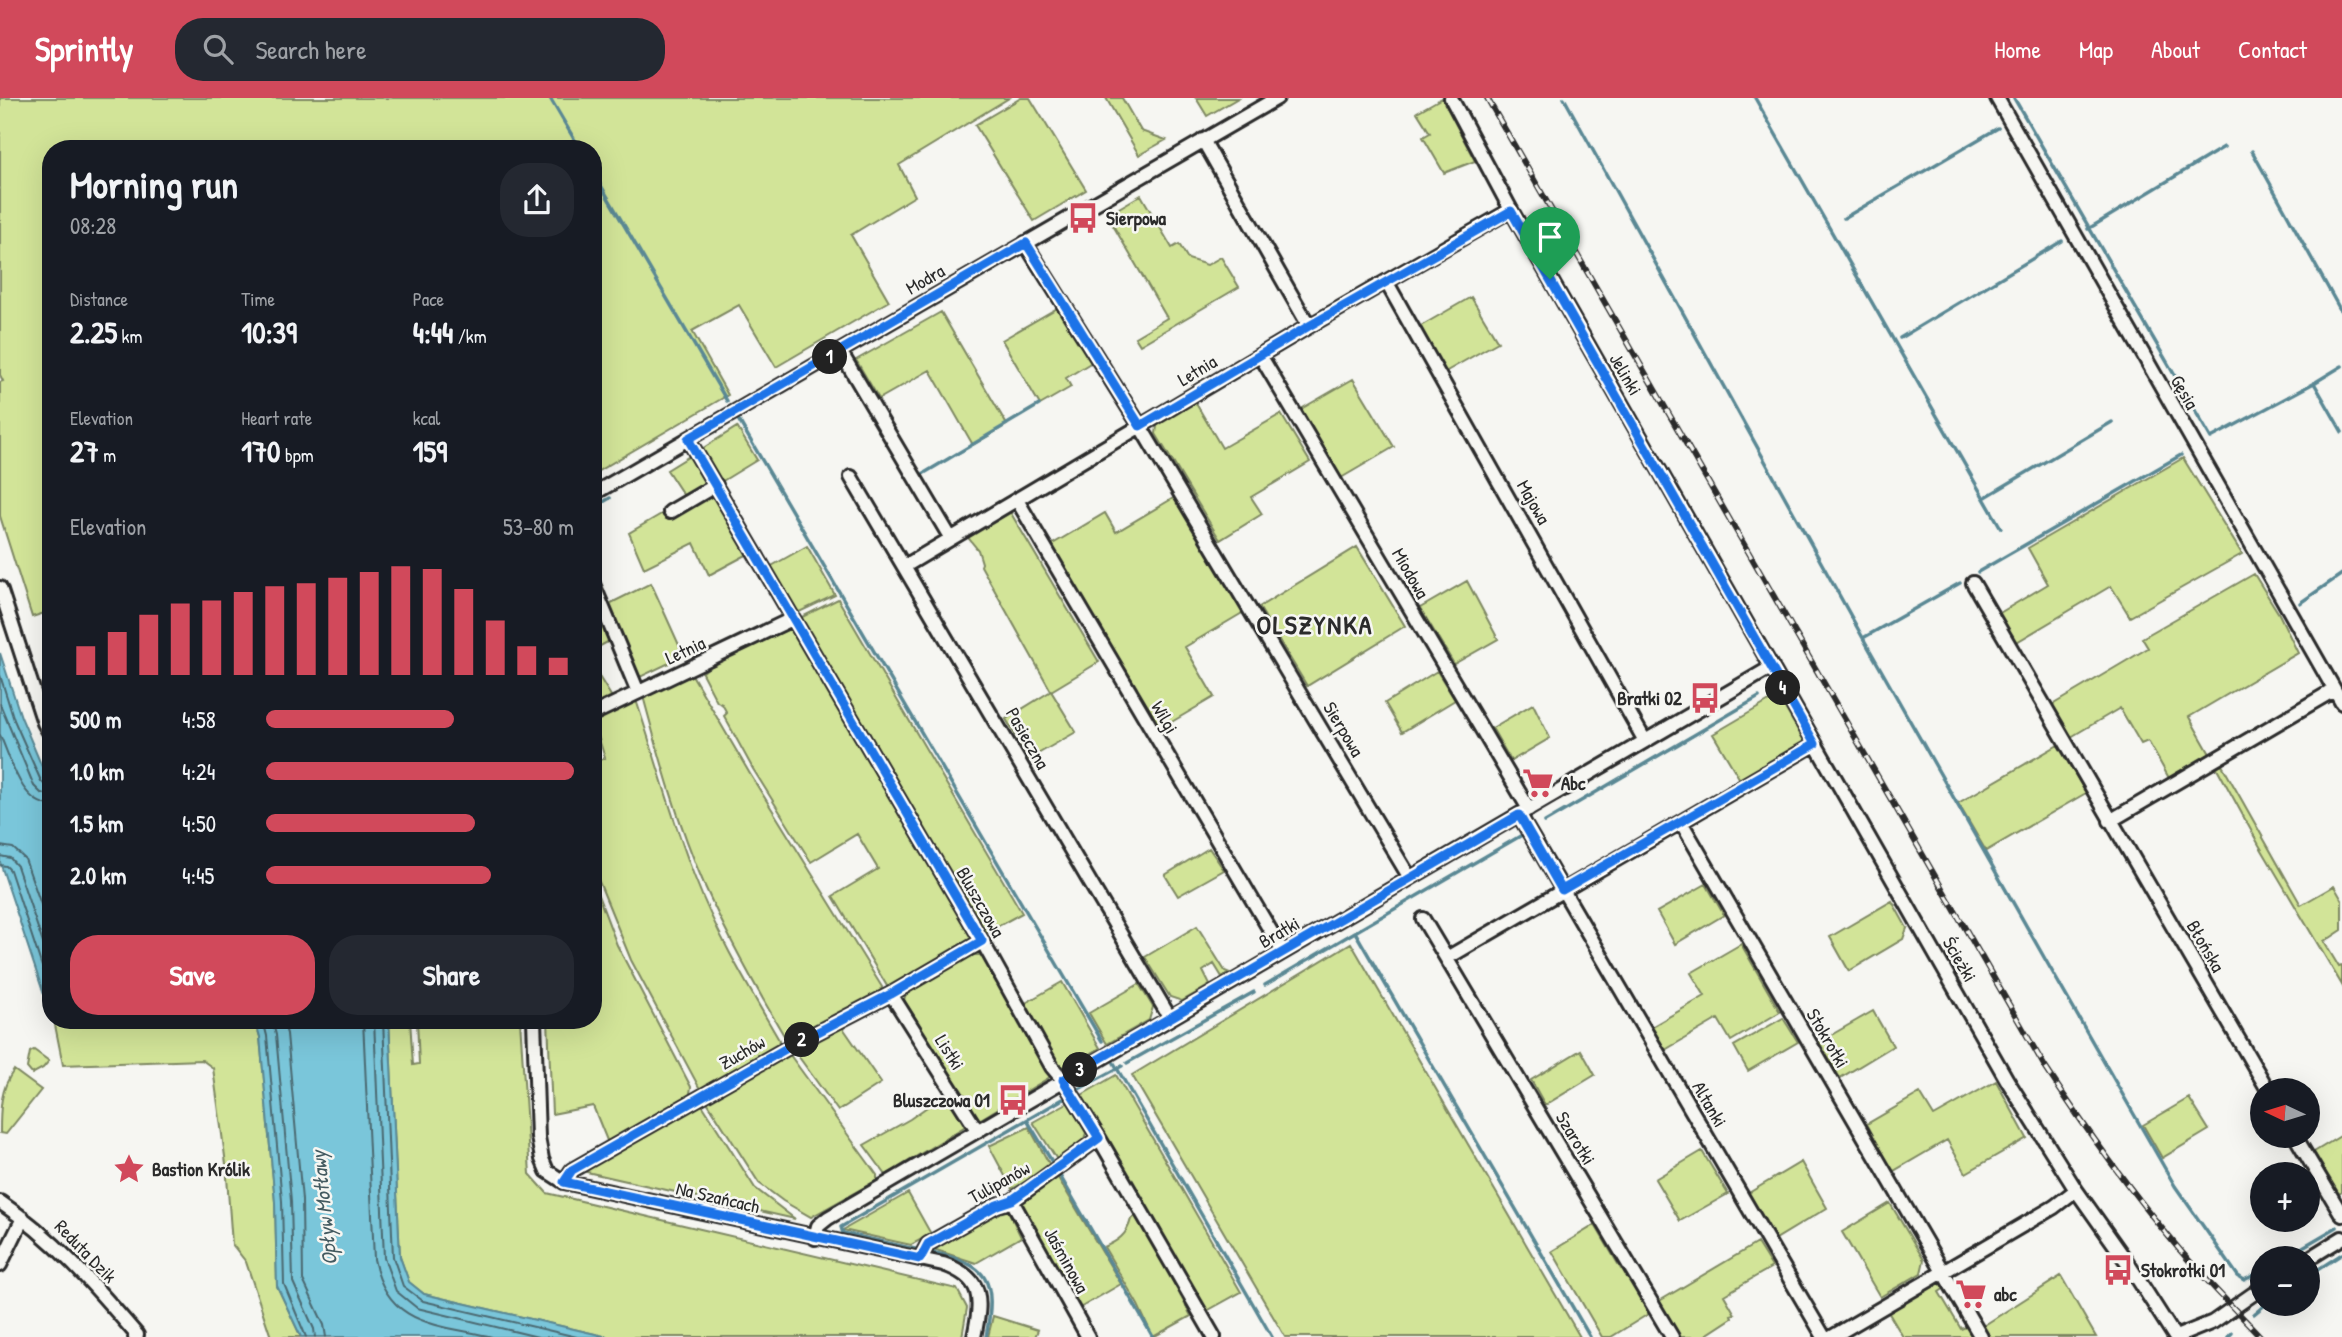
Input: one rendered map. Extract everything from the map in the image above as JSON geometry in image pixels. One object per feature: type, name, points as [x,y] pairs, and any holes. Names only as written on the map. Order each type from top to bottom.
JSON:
[{"type":"street","name":"Modra","points":[[602,489],[1277,98]]},
{"type":"street","name":"Jelinki","points":[[1451,98],[1511,211],[1772,667]]},
{"type":"street","name":"Gęsia","points":[[1997,98],[2342,703]]},
{"type":"street","points":[[1203,140],[1309,326]]},
{"type":"street","name":"Letnia","points":[[905,566],[1309,326],[1511,211]]},
{"type":"street","name":"Sierpowa","points":[[1026,243],[1140,426],[1410,878]]},
{"type":"street","name":"Majowa","points":[[1387,283],[1645,741]]},
{"type":"street","points":[[840,351],[950,537]]},
{"type":"street","name":"Miodowa","points":[[1260,355],[1524,812]]},
{"type":"street","name":"Bluszczowa","points":[[688,439],[982,941],[1052,1068],[1063,1080],[1099,1138],[1214,1337]]},
{"type":"street","name":"Pasieczna","points":[[851,477],[1170,1018]]},
{"type":"street","points":[[670,512],[716,485]]},
{"type":"street","name":"Wilgi","points":[[1017,500],[1283,952]]},
{"type":"street","name":"Błońska","points":[[1973,583],[2261,1078]]},
{"type":"street","points":[[0,588],[42,717]]},
{"type":"street","points":[[602,606],[638,692]]},
{"type":"street","name":"Letnia","points":[[602,709],[792,619]]},
{"type":"street","name":"Bratki","points":[[815,1238],[818,1226],[828,1218],[1772,667]]},
{"type":"street","name":"Ścieżki","points":[[1772,667],[2007,1080],[2076,1190],[2176,1337]]},
{"type":"street","points":[[2110,821],[2334,690]]},
{"type":"street","points":[[1447,958],[1815,744]]},
{"type":"street","name":"Altanki","points":[[1524,812],[1562,890],[1824,1337]]},
{"type":"street","name":"Stokrotki","points":[[1681,822],[1981,1337]]},
{"type":"street","name":"Szarotki","points":[[1423,919],[1672,1337]]},
{"type":"street","name":"Zuchów","points":[[564,1182],[572,1170],[982,941]]},
{"type":"street","name":"Listki","points":[[891,994],[977,1130]]},
{"type":"street","points":[[534,1029],[538,1137],[542,1160],[547,1171],[564,1182]]},
{"type":"street","name":"Tulipanów","points":[[920,1259],[928,1244],[997,1205],[1012,1200],[1099,1138]]},
{"type":"street","points":[[2302,1148],[2342,1215]]},
{"type":"street","name":"Na Szańcach","points":[[564,1182],[959,1269],[972,1279],[979,1297],[974,1337]]},
{"type":"street","points":[[1832,1337],[2054,1207],[2076,1190]]},
{"type":"street","name":"Jaśminowa","points":[[1012,1200],[1087,1337]]},
{"type":"street","name":"Reduta Dzik","points":[[0,1202],[23,1218],[82,1272],[136,1336]]},
{"type":"street","points":[[0,1265],[23,1218]]},
{"type":"street","points":[[2320,1252],[2342,1238]]},
{"type":"street","points":[[2176,1337],[2213,1322],[2250,1296]]},
{"type":"green space","points":[[0,98],[1009,98],[899,165],[915,196],[851,235],[889,301],[776,367],[739,305],[692,331],[728,395],[602,469],[602,140],[42,140],[42,614],[32,617],[0,516],[0,382],[3,381],[0,375]]},
{"type":"green space","points":[[1021,98],[1030,98],[1086,190],[1034,221],[975,125]]},
{"type":"green space","points":[[1106,98],[1122,98],[1141,131],[1166,140],[1139,155]]},
{"type":"green space","points":[[1196,98],[1238,98],[1207,116]]},
{"type":"green space","points":[[1442,98],[1475,161],[1444,173],[1423,137],[1430,133],[1417,112]]},
{"type":"green space","points":[[1141,195],[1172,248],[1179,244],[1188,259],[1207,265],[1221,257],[1239,287],[1140,345],[1135,337],[1167,318],[1107,215]]},
{"type":"green space","points":[[1471,297],[1498,342],[1445,372],[1419,327]]},
{"type":"green space","points":[[1059,307],[1092,362],[1066,378],[1071,387],[1040,405],[1002,340]]},
{"type":"green space","points":[[941,312],[1007,425],[973,445],[930,370],[879,399],[856,360]]},
{"type":"green space","points":[[1353,379],[1394,447],[1341,478],[1301,409]]},
{"type":"green space","points":[[1194,400],[1222,448],[1281,414],[1310,462],[1251,497],[1262,514],[1220,540],[1156,434],[1160,422]]},
{"type":"green space","points":[[737,427],[757,460],[721,482],[700,450]]},
{"type":"green space","points":[[693,454],[707,477],[706,486],[686,499],[667,470]]},
{"type":"green space","points":[[2183,458],[2242,554],[2130,617],[2111,586],[2015,643],[1998,614],[2048,584],[2028,548]]},
{"type":"green space","points":[[714,489],[750,553],[709,575],[694,543],[644,568],[629,533],[663,513],[666,518]]},
{"type":"green space","points":[[1175,497],[1244,612],[1185,647],[1214,697],[1158,730],[1135,692],[1137,688],[1115,652],[1111,653],[1051,545],[1105,513],[1116,532]]},
{"type":"green space","points":[[1009,510],[1099,662],[1051,691],[981,566],[978,550],[966,535]]},
{"type":"green space","points":[[807,546],[835,595],[795,614],[768,568]]},
{"type":"green space","points":[[1357,547],[1405,626],[1307,686],[1259,607]]},
{"type":"green space","points":[[2254,574],[2279,614],[2298,653],[2189,717],[2210,754],[2169,778],[2148,741],[2141,744],[2120,708],[2071,737],[2052,705],[2148,648],[2142,638]]},
{"type":"green space","points":[[1467,581],[1498,639],[1454,664],[1420,608]]},
{"type":"green space","points":[[651,583],[684,656],[638,678],[607,605]]},
{"type":"green space","points":[[838,599],[1022,913],[982,935],[798,619]]},
{"type":"green space","points":[[602,614],[613,639],[602,645]]},
{"type":"green space","points":[[789,629],[794,631],[812,658],[973,939],[893,987],[887,986],[833,896],[878,869],[857,834],[811,862],[753,769],[724,716],[727,713],[722,704],[717,702],[702,673],[711,665]]},
{"type":"green space","points":[[1437,671],[1455,700],[1402,732],[1385,703]]},
{"type":"green space","points":[[691,673],[882,987],[879,995],[791,1042],[786,1039],[753,982],[704,884],[678,815],[643,696]]},
{"type":"green space","points":[[602,681],[613,699],[602,704]]},
{"type":"green space","points":[[1051,691],[1076,732],[1029,759],[1006,719]]},
{"type":"green space","points":[[1778,696],[1804,741],[1803,747],[1742,783],[1713,734]]},
{"type":"green space","points":[[636,700],[695,878],[734,961],[779,1040],[776,1050],[701,1091],[631,960],[602,889],[602,759],[605,758],[602,748],[602,716]]},
{"type":"green space","points":[[1533,704],[1550,738],[1511,761],[1492,728]]},
{"type":"green space","points":[[2058,745],[2086,793],[1986,851],[1958,803]]},
{"type":"green space","points":[[2222,765],[2301,905],[2334,886],[2342,900],[2342,930],[2324,942],[2339,967],[2342,966],[2342,985],[2217,768]]},
{"type":"green space","points":[[1209,848],[1224,870],[1178,896],[1165,875]]},
{"type":"green space","points":[[1706,884],[1724,915],[1675,944],[1657,912]]},
{"type":"green space","points":[[1892,901],[1907,928],[1903,939],[1849,971],[1830,937]]},
{"type":"green space","points":[[602,906],[617,945],[691,1087],[689,1099],[608,1143],[593,1106],[552,1114],[548,1029],[602,1029]]},
{"type":"green space","points":[[1197,926],[1225,971],[1230,973],[1222,977],[1214,964],[1203,971],[1210,985],[1182,1001],[1170,997],[1145,957]]},
{"type":"green space","points":[[1351,943],[1580,1337],[1285,1337],[1132,1075]]},
{"type":"green space","points":[[1741,944],[1780,1012],[1731,1041],[1718,1019],[1665,1050],[1651,1027],[1705,996],[1691,973]]},
{"type":"green space","points":[[966,955],[981,955],[1050,1077],[979,1120],[904,1000],[908,986]]},
{"type":"green space","points":[[1062,982],[1100,1048],[1068,1067],[1061,1067],[1056,1063],[1022,1005]]},
{"type":"green space","points":[[1139,984],[1153,1007],[1149,1020],[1107,1044],[1089,1013]]},
{"type":"green space","points":[[1873,1011],[1893,1046],[1840,1078],[1819,1042]]},
{"type":"green space","points":[[1783,1018],[1798,1042],[1748,1071],[1734,1046]]},
{"type":"green space","points":[[841,1025],[881,1083],[838,1111],[796,1053],[797,1048]]},
{"type":"green space","points":[[56,1029],[258,1029],[275,1202],[277,1286],[301,1337],[271,1337],[246,1262],[232,1244],[226,1164],[213,1068],[202,1060],[63,1065]]},
{"type":"green space","points":[[389,1029],[411,1029],[413,1065],[419,1064],[417,1029],[521,1029],[530,1174],[547,1193],[957,1289],[967,1308],[962,1337],[608,1337],[424,1294],[409,1282],[400,1257]]},
{"type":"green space","points":[[34,1050],[49,1061],[32,1074],[27,1068],[30,1052]]},
{"type":"green space","points":[[1581,1050],[1595,1075],[1545,1105],[1531,1080]]},
{"type":"green space","points":[[787,1054],[877,1175],[877,1180],[811,1217],[759,1183],[706,1100]]},
{"type":"green space","points":[[14,1070],[41,1090],[6,1134],[0,1133],[3,1092]]},
{"type":"green space","points":[[1116,1075],[1241,1292],[1205,1312],[1080,1096]]},
{"type":"green space","points":[[1996,1081],[2027,1138],[1966,1173],[1947,1140],[1892,1172],[1867,1124],[1920,1093],[1934,1116]]},
{"type":"green space","points":[[947,1093],[965,1123],[964,1127],[886,1175],[864,1145],[910,1119]]},
{"type":"green space","points":[[2189,1098],[2209,1130],[2162,1158],[2143,1125]]},
{"type":"green space","points":[[1069,1102],[1086,1133],[1082,1144],[1058,1161],[1033,1122]]},
{"type":"green space","points":[[701,1103],[755,1188],[795,1219],[578,1170]]},
{"type":"green space","points":[[1029,1127],[1051,1167],[1012,1189],[989,1146]]},
{"type":"green space","points":[[2342,1135],[2342,1192],[2339,1194],[2320,1162],[2314,1152]]},
{"type":"green space","points":[[1702,1151],[1728,1194],[1680,1221],[1655,1179]]},
{"type":"green space","points":[[1801,1162],[1827,1208],[1774,1240],[1747,1194]]},
{"type":"green space","points":[[1057,1176],[1121,1284],[1078,1309],[1022,1211],[1024,1198],[1038,1185]]},
{"type":"green space","points":[[908,1193],[931,1234],[911,1245],[843,1230]]},
{"type":"green space","points":[[1890,1203],[1924,1260],[1921,1273],[1880,1297],[1842,1232]]},
{"type":"green space","points":[[1006,1206],[1021,1237],[976,1263],[933,1249]]},
{"type":"green space","points":[[1138,1214],[1191,1316],[1153,1337],[1138,1305],[1104,1247],[1121,1237],[1131,1219]]},
{"type":"green space","points":[[1595,1225],[1621,1269],[1626,1267],[1650,1313],[1611,1337],[1602,1337],[1552,1251]]},
{"type":"green space","points":[[1757,1243],[1772,1267],[1724,1295],[1735,1314],[1731,1315],[1732,1318],[1703,1337],[1676,1337],[1656,1303]]},
{"type":"green space","points":[[2061,1276],[2096,1337],[1990,1337],[1983,1326]]},
{"type":"green space","points":[[1935,1283],[1943,1284],[1945,1288],[1939,1292],[1961,1329],[1968,1326],[1975,1337],[1903,1337],[1887,1310]]},
{"type":"green space","points":[[993,1316],[1038,1330],[1035,1337],[988,1337]]},
{"type":"water","points":[[0,653],[21,717],[42,767],[42,989],[0,862]]},
{"type":"water","name":"Opływ Motławy","points":[[258,1029],[389,1029],[400,1257],[409,1282],[424,1294],[608,1337],[301,1337],[277,1286],[275,1202]]},
{"type":"waterway","points":[[550,98],[575,140]]},
{"type":"waterway","points":[[1564,98],[1863,638],[2175,1186],[2238,1276],[2244,1280],[2250,1277]]},
{"type":"waterway","points":[[1755,98],[2001,528]]},
{"type":"waterway","points":[[2014,98],[2211,438],[2314,383],[2342,432]]},
{"type":"waterway","points":[[1844,218],[1998,128]]},
{"type":"waterway","points":[[2088,229],[2224,147]]},
{"type":"waterway","points":[[2252,151],[2342,313]]},
{"type":"waterway","points":[[602,187],[727,401]]},
{"type":"waterway","points":[[1900,338],[2062,241]]},
{"type":"waterway","points":[[2314,383],[2342,366]]},
{"type":"waterway","points":[[921,475],[1039,405]]},
{"type":"waterway","points":[[738,419],[1102,1041]]},
{"type":"waterway","points":[[1984,498],[2112,422]]},
{"type":"waterway","points":[[1978,572],[2181,455]]},
{"type":"waterway","points":[[602,503],[610,498]]},
{"type":"waterway","points":[[2300,603],[2342,574]]},
{"type":"waterway","points":[[1863,638],[1960,583]]},
{"type":"waterway","points":[[1545,822],[1759,697]]},
{"type":"waterway","points":[[1355,932],[1522,835]]},
{"type":"waterway","points":[[1265,985],[1355,932],[1590,1337]]},
{"type":"waterway","points":[[1127,1063],[1254,992]]},
{"type":"waterway","points":[[1114,1063],[1272,1337]]},
{"type":"waterway","points":[[1079,1089],[1122,1066]]},
{"type":"waterway","points":[[915,1249],[843,1233],[841,1227],[1063,1099]]},
{"type":"waterway","points":[[1027,1120],[1054,1165]]},
{"type":"waterway","points":[[1060,1176],[1153,1337]]},
{"type":"waterway","points":[[2305,1246],[2337,1227]]},
{"type":"waterway","points":[[931,1252],[966,1262],[984,1278],[989,1288],[990,1301],[986,1337]]},
{"type":"waterway","points":[[2320,1268],[2342,1254]]},
{"type":"waterway","points":[[2228,1337],[2232,1333]]},
{"type":"railway","points":[[1487,98],[2045,1067],[2107,1157],[2157,1222],[2261,1337]]},
{"type":"place","name":"Sierpowa","points":[[1083,218]]},
{"type":"place","name":"Bratki 02","points":[[1705,698]]},
{"type":"place","name":"Abc","points":[[1538,783]]},
{"type":"place","name":"Bluszczowa 01","points":[[1013,1100]]},
{"type":"place","name":"Bastion Królik","points":[[129,1169]]},
{"type":"place","name":"Stokrotki 01","points":[[2118,1270]]},
{"type":"place","name":"abc","points":[[1971,1294]]},
{"type":"district","name":"OLSZYNKA","points":[[1315,625]]},
{"type":"route","points":[[1511,211],[1550,279],[1815,744],[1562,890],[1519,815],[1063,1080],[1099,1138],[1051,1175],[1012,1200],[997,1205],[928,1244],[920,1259],[564,1182],[572,1170],[982,941],[688,439],[1026,243],[1140,426],[1511,211]]}]
